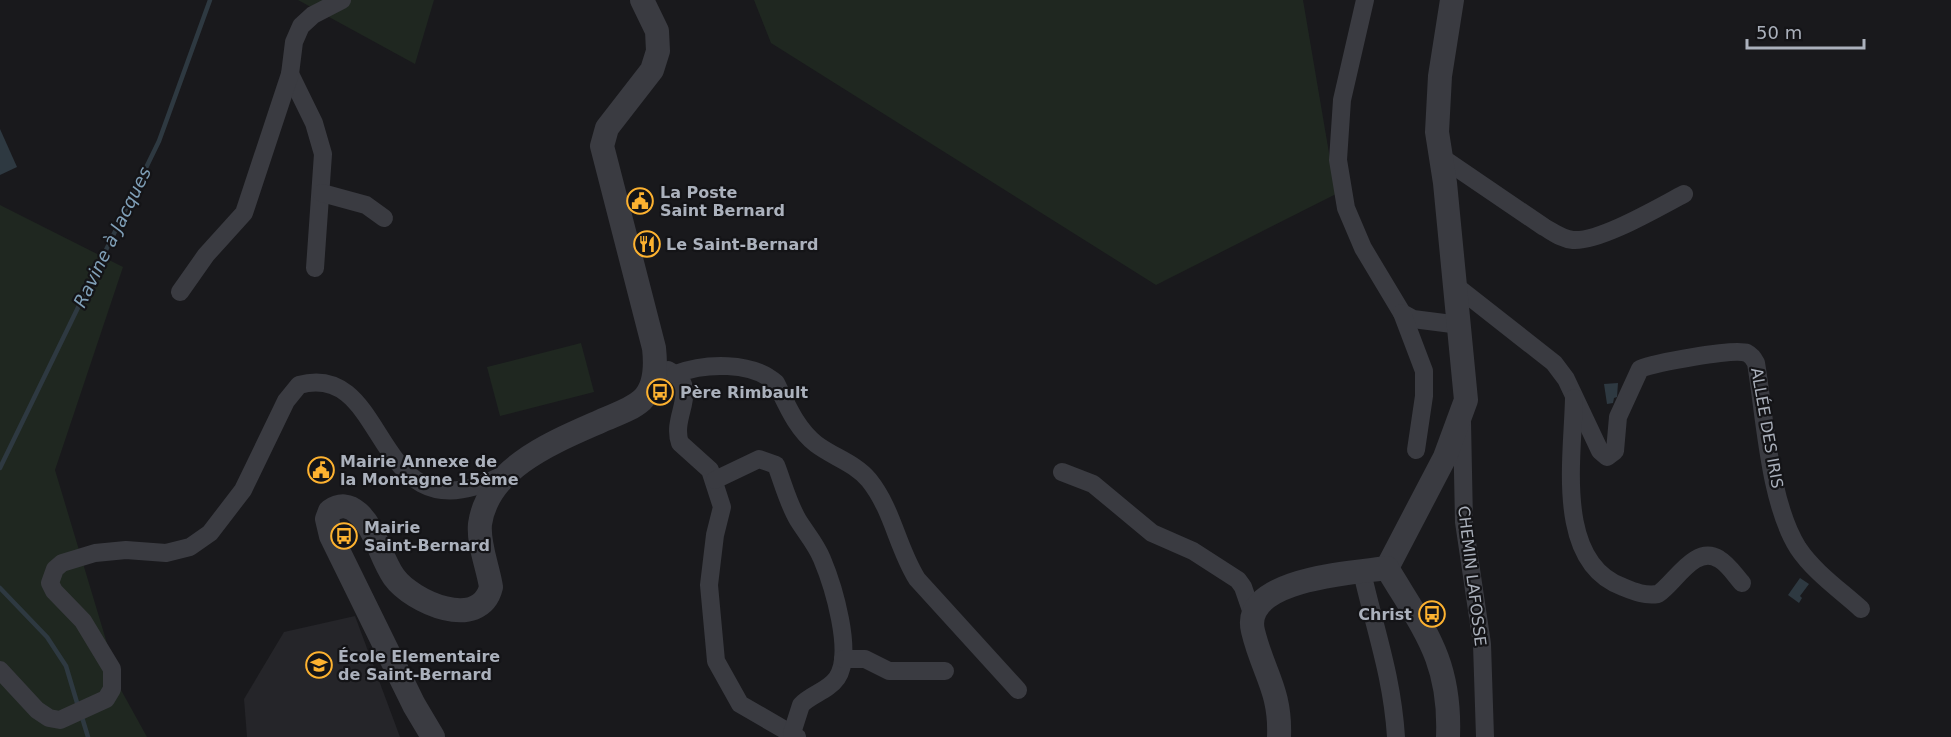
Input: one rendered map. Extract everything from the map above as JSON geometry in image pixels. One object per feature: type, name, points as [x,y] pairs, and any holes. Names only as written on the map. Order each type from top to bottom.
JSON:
[{"type":"street","points":[[180,292],[206,255],[243,213],[290,74],[294,42],[301,26],[313,15],[342,0]]},
{"type":"street","points":[[642,0],[657,31],[658,51],[652,70],[607,128],[602,146],[665,369],[682,380],[685,393],[678,423],[680,443],[703,462],[715,480],[722,507],[709,585],[716,661],[740,704],[794,735],[801,705],[832,685],[841,671],[843,659],[841,629],[823,560],[794,512],[776,465],[759,459],[715,480]]},
{"type":"street","points":[[1365,0],[1342,100],[1338,160],[1346,208],[1363,248],[1402,313],[1424,371],[1424,396],[1416,450]]},
{"type":"street","points":[[1387,568],[1445,457],[1462,416],[1467,383],[1437,132],[1440,76],[1452,0]]},
{"type":"street","points":[[290,74],[317,133],[323,154],[315,268]]},
{"type":"street","points":[[1441,157],[1544,227],[1560,236],[1575,240],[1625,226],[1684,194]]},
{"type":"street","points":[[322,193],[366,206],[384,218]]},
{"type":"street","name":"ALLÉE DES IRIS","points":[[1456,286],[1554,363],[1574,396],[1600,451],[1607,457],[1615,451],[1618,417],[1640,369],[1654,364],[1727,352],[1746,352],[1756,363],[1775,484],[1789,529],[1808,560],[1862,609]]},
{"type":"street","points":[[1402,313],[1413,319],[1460,325]]},
{"type":"street","points":[[665,369],[713,366],[754,371],[769,376],[776,383],[803,431],[817,444],[857,468],[883,498],[916,579],[1017,690]]},
{"type":"street","points":[[0,670],[37,710],[49,718],[60,720],[106,699],[112,689],[112,669],[83,621],[54,591],[50,583],[55,569],[62,563],[95,553],[126,550],[166,553],[190,547],[210,533],[243,489],[286,402],[299,385],[322,383],[342,391],[362,408],[393,456],[412,478],[429,488],[450,493],[479,488],[564,438],[642,400],[665,369]]},
{"type":"street","points":[[1574,396],[1574,524],[1581,549],[1605,579],[1640,594],[1658,594],[1694,559],[1711,555],[1720,559],[1742,583]]},
{"type":"street","name":"CHEMIN LAFOSSE","points":[[1462,416],[1464,522],[1482,644],[1485,737]]},
{"type":"street","points":[[433,737],[414,705],[331,536],[327,519],[330,512],[343,505],[351,507],[361,515],[394,577],[405,589],[420,599],[455,612],[466,610],[479,606],[489,595],[491,587],[480,525],[487,499],[509,472]]},
{"type":"street","points":[[1062,472],[1093,484],[1152,533],[1193,551],[1238,580],[1244,587],[1252,613],[1253,632],[1275,689],[1280,719],[1279,737]]},
{"type":"street","points":[[1252,613],[1261,600],[1289,586],[1387,568]]},
{"type":"street","points":[[1387,568],[1429,636],[1441,665],[1447,693],[1448,737]]},
{"type":"street","points":[[1362,572],[1386,657],[1393,697],[1396,737]]},
{"type":"street","points":[[843,659],[865,659],[889,671],[945,670]]},
{"type":"shaded area","points":[[298,0],[434,0],[415,64]]},
{"type":"shaded area","points":[[754,0],[1303,0],[1336,194],[1156,285],[771,43]]},
{"type":"shaded area","points":[[0,129],[17,167],[0,175]]},
{"type":"shaded area","points":[[0,205],[123,267],[55,470],[121,690],[147,737],[0,737]]},
{"type":"shaded area","points":[[581,343],[594,392],[500,416],[487,367]]},
{"type":"shaded area","points":[[1618,383],[1617,397],[1614,398],[1613,403],[1607,404],[1604,384]]},
{"type":"shaded area","points":[[1800,578],[1809,584],[1800,596],[1802,598],[1799,603],[1788,595]]},
{"type":"shaded area","name":"École Elementaire de Saint-Bernard","points":[[355,616],[400,737],[247,737],[244,699],[284,632]]},
{"type":"waterway","name":"Ravine à Jacques","points":[[0,468],[159,141],[210,0]]},
{"type":"waterway","name":"Ravine à Jacques","points":[[0,588],[47,637],[66,666],[78,706]]},
{"type":"waterway","name":"Ravine à Jacques","points":[[81,714],[88,737]]},
{"type":"place","name":"La Poste Saint Bernard","points":[[640,201]]},
{"type":"place","name":"Le Saint-Bernard","points":[[647,244]]},
{"type":"place","name":"Père Rimbault","points":[[660,392]]},
{"type":"place","name":"Mairie Annexe de la Montagne 15ème","points":[[321,470]]},
{"type":"place","name":"Mairie Saint-Bernard","points":[[344,536]]},
{"type":"place","name":"Christ","points":[[1432,614]]},
{"type":"place","name":"École Elementaire de Saint-Bernard","points":[[319,665]]}]
